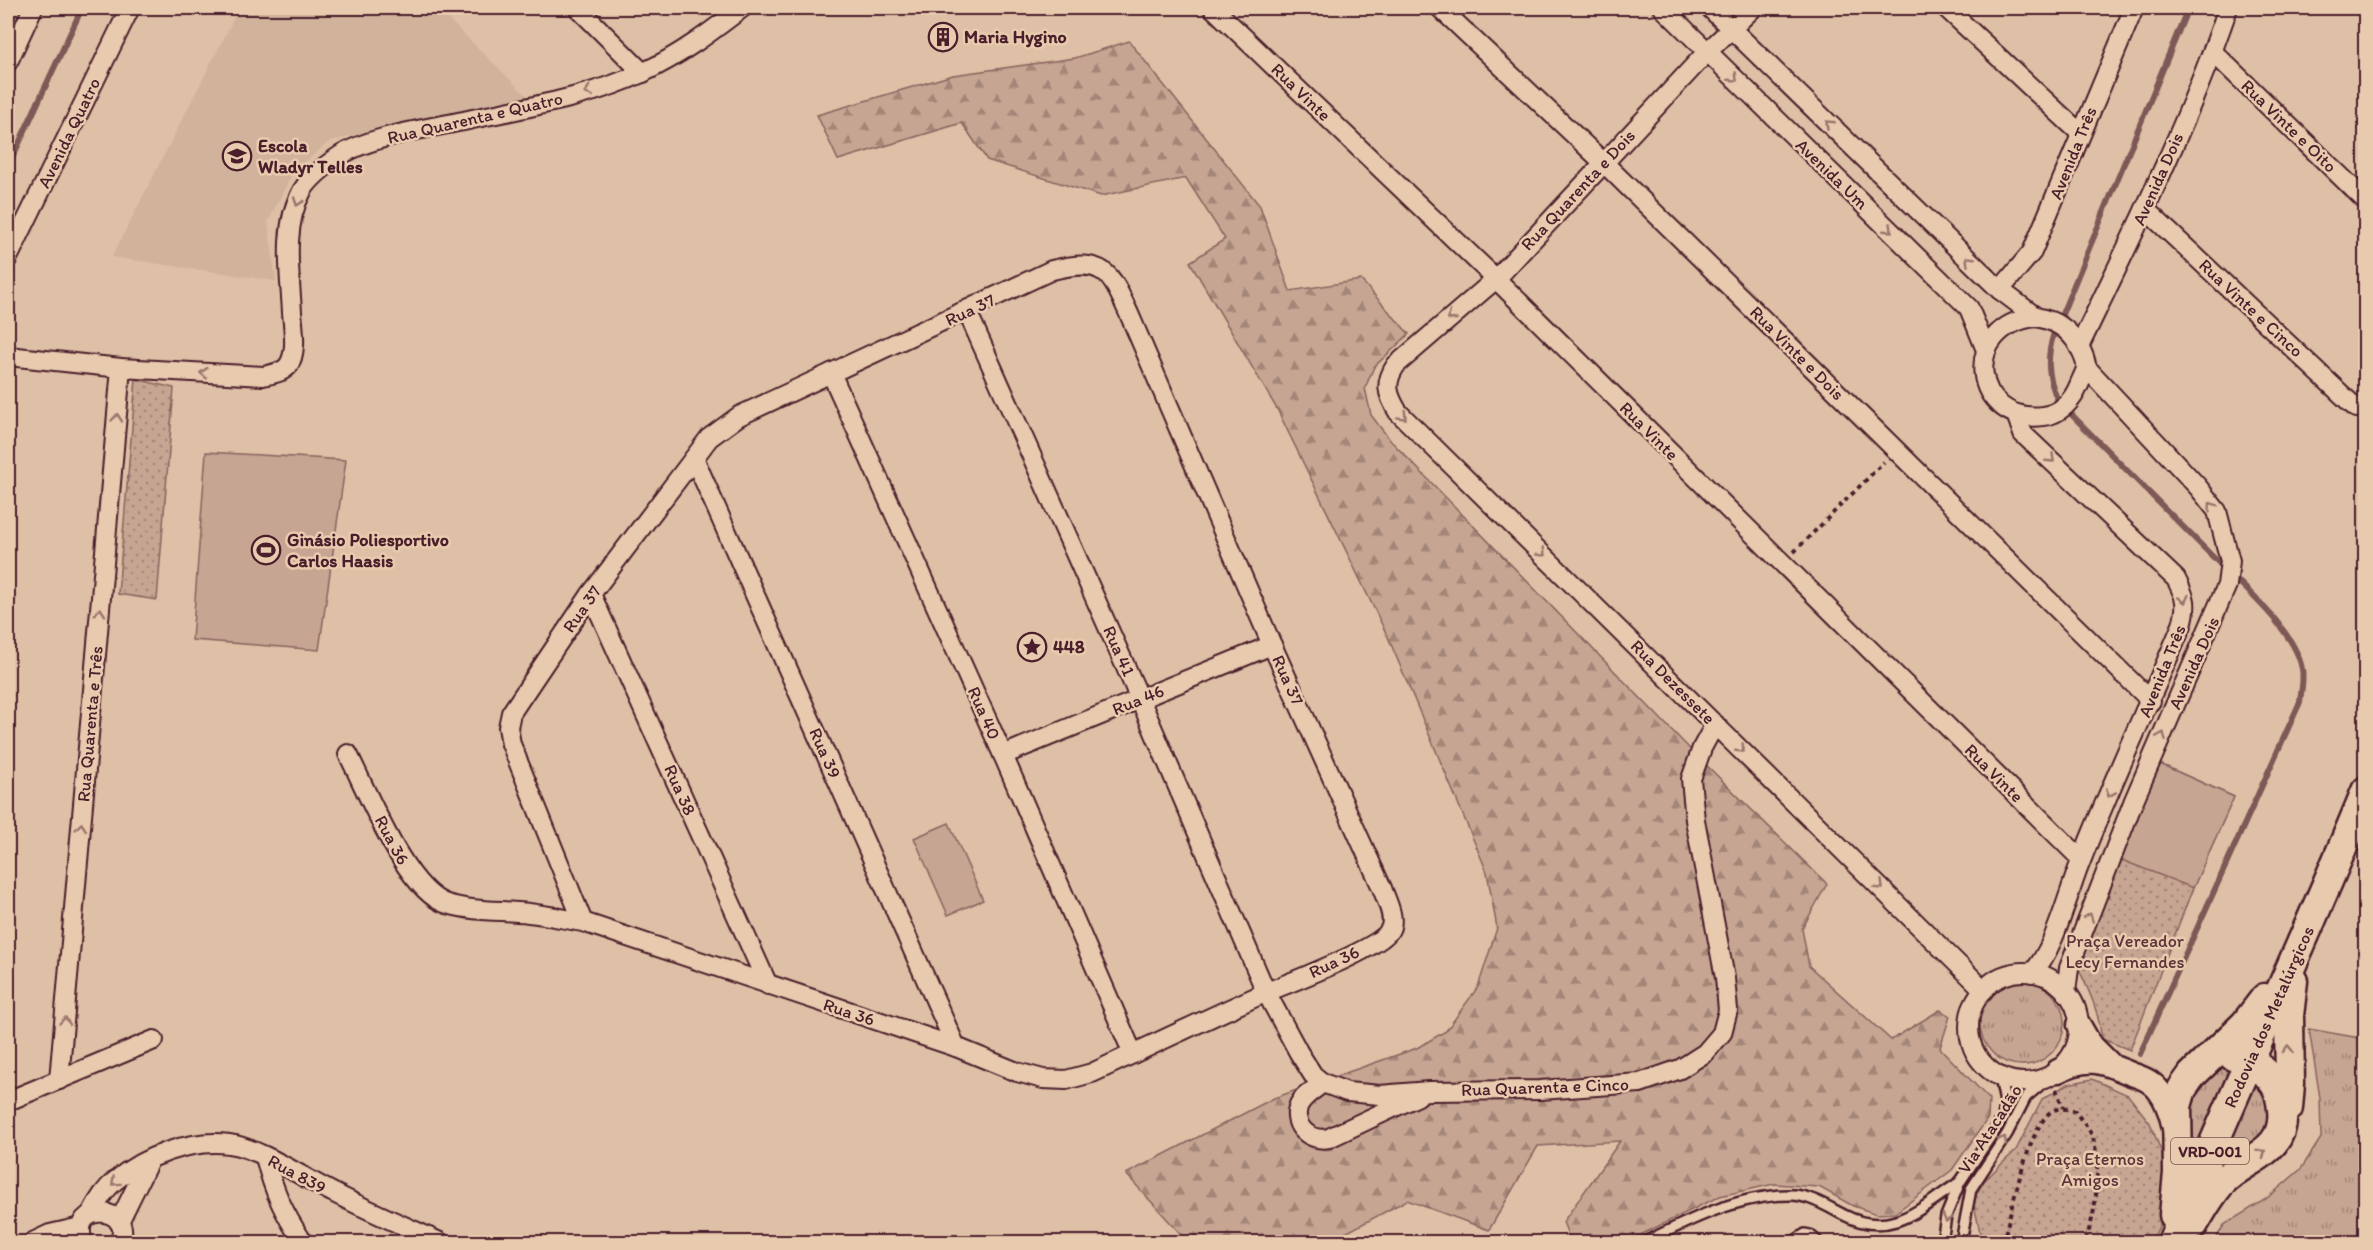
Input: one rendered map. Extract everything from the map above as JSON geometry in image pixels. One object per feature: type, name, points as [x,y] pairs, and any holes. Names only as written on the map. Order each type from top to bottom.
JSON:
[{"type":"main road","name":"Rodovia dos Metalúrgicos","points":[[2172,1242],[2249,1060],[2326,890],[2366,791]]},
{"type":"main road","points":[[2167,1242],[2176,1198],[2177,1106],[2180,1096],[2186,1083],[2245,1024],[2262,1003],[2299,946]]},
{"type":"main road","points":[[2184,1242],[2211,1196],[2222,1182],[2268,1149],[2277,1139],[2282,1128],[2289,1100],[2289,1016],[2299,946]]},
{"type":"main road","points":[[2202,1065],[2224,1056],[2234,1056],[2249,1060],[2261,1068],[2277,1087],[2282,1108],[2282,1128]]},
{"type":"street","points":[[8,62],[33,8]]},
{"type":"street","name":"Avenida Quatro","points":[[8,258],[130,8]]},
{"type":"street","points":[[578,8],[643,73]]},
{"type":"street","name":"Rua Quarenta e Quatro","points":[[8,356],[121,368],[263,376],[278,373],[288,366],[294,346],[290,232],[296,204],[311,178],[340,156],[376,141],[578,95],[643,73],[677,54],[742,8]]},
{"type":"street","name":"Rua Vinte","points":[[1213,8],[1496,279],[2081,859]]},
{"type":"street","name":"Rua Vinte e Dois","points":[[1440,8],[1604,163],[2151,701]]},
{"type":"street","name":"Avenida Um","points":[[1663,8],[1969,308],[1986,350]]},
{"type":"street","name":"Avenida Um","points":[[1710,8],[2000,290],[2036,317]]},
{"type":"street","name":"Rua Quarenta e Dois","points":[[1396,365],[1496,279],[1707,52],[1753,8]]},
{"type":"street","points":[[1946,8],[2080,133]]},
{"type":"street","name":"Avenida Três","points":[[2000,290],[2032,252],[2134,8]]},
{"type":"street","name":"Avenida Dois","points":[[2079,346],[2145,209],[2213,52],[2228,8]]},
{"type":"street","name":"Rua Vinte e Oito","points":[[2213,52],[2366,201]]},
{"type":"street","name":"Rua Vinte e Cinco","points":[[2145,209],[2356,408]]},
{"type":"street","name":"Rua 37","points":[[583,922],[511,744],[508,727],[511,713],[524,691],[591,594],[709,438],[739,416],[1052,270],[1073,265],[1087,265],[1103,270],[1114,281],[1272,645],[1382,888],[1392,918]]},
{"type":"street","name":"Rua 41","points":[[967,311],[1140,699],[1266,992]]},
{"type":"street","points":[[2036,317],[2051,320],[2072,335],[2079,346],[2086,367],[2074,397],[2063,408],[2048,416],[2032,418],[2004,408],[1988,388],[1983,362],[1986,350],[1994,336],[2005,325],[2020,318],[2036,317]]},
{"type":"street","name":"Rua Dezessete","points":[[1396,365],[1387,387],[1390,399],[1398,412],[1984,990]]},
{"type":"street","name":"Avenida Dois","points":[[2066,992],[2069,968],[2130,810],[2227,585],[2230,561],[2217,511],[2198,487],[2086,367]]},
{"type":"street","name":"Rua Quarenta e Três","points":[[59,1080],[121,368]]},
{"type":"street","name":"Rua 40","points":[[831,373],[1003,755],[1132,1054]]},
{"type":"street","name":"Avenida Três","points":[[2016,414],[2023,434],[2176,579],[2186,598],[2186,611],[2182,625],[2151,701],[2081,859],[2049,948],[2041,964],[2032,973]]},
{"type":"street","name":"Rua 39","points":[[694,458],[956,1047]]},
{"type":"street","name":"Rua 38","points":[[591,594],[768,985]]},
{"type":"street","name":"Rua 46","points":[[1003,755],[1272,645]]},
{"type":"street","name":"Rua Quarenta e Cinco","points":[[1323,1083],[1347,1092],[1380,1095],[1429,1091],[1540,1090],[1640,1083],[1680,1069],[1705,1053],[1722,1033],[1728,1010],[1725,978],[1695,820],[1691,779],[1702,748],[1715,724]]},
{"type":"street","name":"Rua 36","points":[[348,754],[408,871],[429,894],[446,904],[475,910],[530,913],[583,922],[956,1047],[1043,1080],[1066,1080],[1092,1073],[1266,992],[1353,955],[1388,933],[1392,925],[1392,918]]},
{"type":"street","points":[[2054,1073],[2071,1056],[2076,1046],[2079,1025],[2077,1013],[2066,992],[2051,980],[2032,973],[2006,975],[1984,990],[1975,1002],[1970,1016],[1972,1045],[1978,1058],[1988,1069],[2000,1077],[2026,1083],[2054,1073],[2083,1061],[2112,1066],[2151,1083],[2158,1090],[2169,1110],[2177,1143]]},
{"type":"street","points":[[1266,992],[1299,1053],[1313,1075],[1323,1083],[1305,1096],[1299,1106],[1297,1118],[1302,1129],[1310,1137],[1321,1140],[1329,1138],[1429,1091]]},
{"type":"street","points":[[2079,1025],[2090,1044],[2112,1066]]},
{"type":"street","points":[[8,1101],[154,1040]]},
{"type":"street","points":[[2151,1083],[2167,1081],[2202,1065]]},
{"type":"street","name":"Rua 839","points":[[85,1228],[100,1198],[114,1182],[130,1170],[178,1147],[205,1143],[231,1144],[265,1157],[334,1193],[440,1242]]},
{"type":"street","points":[[265,1157],[274,1192],[303,1242]]},
{"type":"street","points":[[119,1222],[149,1161]]},
{"type":"street","points":[[33,1242],[50,1234],[85,1228],[106,1212],[119,1222],[121,1229],[118,1242]]},
{"type":"lane","name":"Via Atacadão","points":[[1961,1242],[1971,1189],[2007,1134],[2026,1097],[2054,1073]]},
{"type":"lane","name":"Via Atacadão","points":[[1942,1242],[1946,1216],[1960,1182],[2003,1118],[2005,1103],[2000,1077]]},
{"type":"lane","name":"Via Atacadão","points":[[1645,1242],[1678,1225],[1729,1205],[1759,1197],[1795,1195],[1817,1201],[1851,1218],[1874,1225],[1892,1224],[1960,1182]]},
{"type":"lane","points":[[1793,1242],[1805,1234],[1818,1242]]},
{"type":"path","points":[[1782,563],[1895,450]]},
{"type":"path","points":[[2003,1242],[2014,1205],[2022,1163],[2042,1123],[2052,1111],[2063,1108],[2075,1110],[2092,1137],[2097,1184],[2092,1228],[2084,1242]]},
{"type":"shaded area","name":"Escola Wladyr Telles","points":[[239,8],[437,8],[528,97],[330,141],[293,172],[268,222],[276,281],[112,257]]},
{"type":"green space","points":[[1129,41],[1260,206],[1290,291],[1361,280],[1409,334],[1374,367],[1365,388],[1371,415],[1390,440],[1689,748],[1827,884],[1802,929],[1809,966],[1891,1040],[1940,1010],[1950,1016],[1940,1048],[1989,1099],[1988,1118],[1952,1170],[1895,1213],[1877,1214],[1853,1206],[1819,1187],[1774,1184],[1720,1196],[1626,1242],[1571,1242],[1563,1222],[1620,1141],[1538,1146],[1489,1230],[1407,1200],[1329,1242],[1188,1242],[1126,1174],[1274,1098],[1417,1048],[1446,1031],[1478,987],[1497,928],[1487,872],[1388,637],[1277,409],[1190,262],[1225,239],[1186,178],[1101,196],[987,160],[962,123],[838,160],[817,115],[953,75],[1075,58]]},
{"type":"green space","points":[[136,379],[174,388],[157,600],[118,594]]},
{"type":"green space","name":"Ginásio Poliesportivo Carlos Haasis","points":[[206,452],[346,460],[319,650],[192,640]]},
{"type":"green space","name":"Praça Vereador Lecy Fernandes","points":[[2160,764],[2234,797],[2193,888],[2130,1050],[2102,1039],[2089,991],[2076,963]]},
{"type":"green space","points":[[2160,764],[2234,797],[2193,888],[2119,859]]},
{"type":"green space","points":[[949,823],[983,900],[948,915],[914,838]]},
{"type":"green space","points":[[2022,981],[2038,984],[2052,993],[2061,1007],[2064,1023],[2061,1039],[2052,1053],[2038,1062],[2022,1065],[2006,1062],[1992,1053],[1983,1039],[1980,1023],[1983,1007],[1992,993],[2006,984]]},
{"type":"green space","points":[[2309,1029],[2365,1039],[2365,1242],[2214,1242],[2224,1225],[2266,1199],[2301,1169],[2321,1138],[2320,1098]]},
{"type":"green space","points":[[2235,1061],[2185,1194],[2184,1118],[2207,1070]]},
{"type":"green space","points":[[2252,1068],[2274,1106],[2265,1134],[2215,1174]]},
{"type":"green space","name":"Praça Eternos Amigos","points":[[2092,1079],[2128,1095],[2150,1123],[2169,1171],[2166,1210],[2152,1242],[1982,1242],[1973,1200],[1984,1181],[2016,1150],[2042,1099],[2068,1084]]},
{"type":"waterway","points":[[8,167],[82,8]]},
{"type":"waterway","points":[[2188,8],[2053,336],[2049,353],[2049,369],[2058,401],[2225,569]]},
{"type":"waterway","points":[[2140,1054],[2300,702],[2302,669],[2292,643],[2274,618],[2233,576]]},
{"type":"place","name":"Maria Hygino","points":[[943,37]]},
{"type":"place","name":"Escola Wladyr Telles","points":[[237,156]]},
{"type":"place","name":"Ginásio Poliesportivo Carlos Haasis","points":[[266,550]]},
{"type":"place","name":"448","points":[[1032,647]]}]
